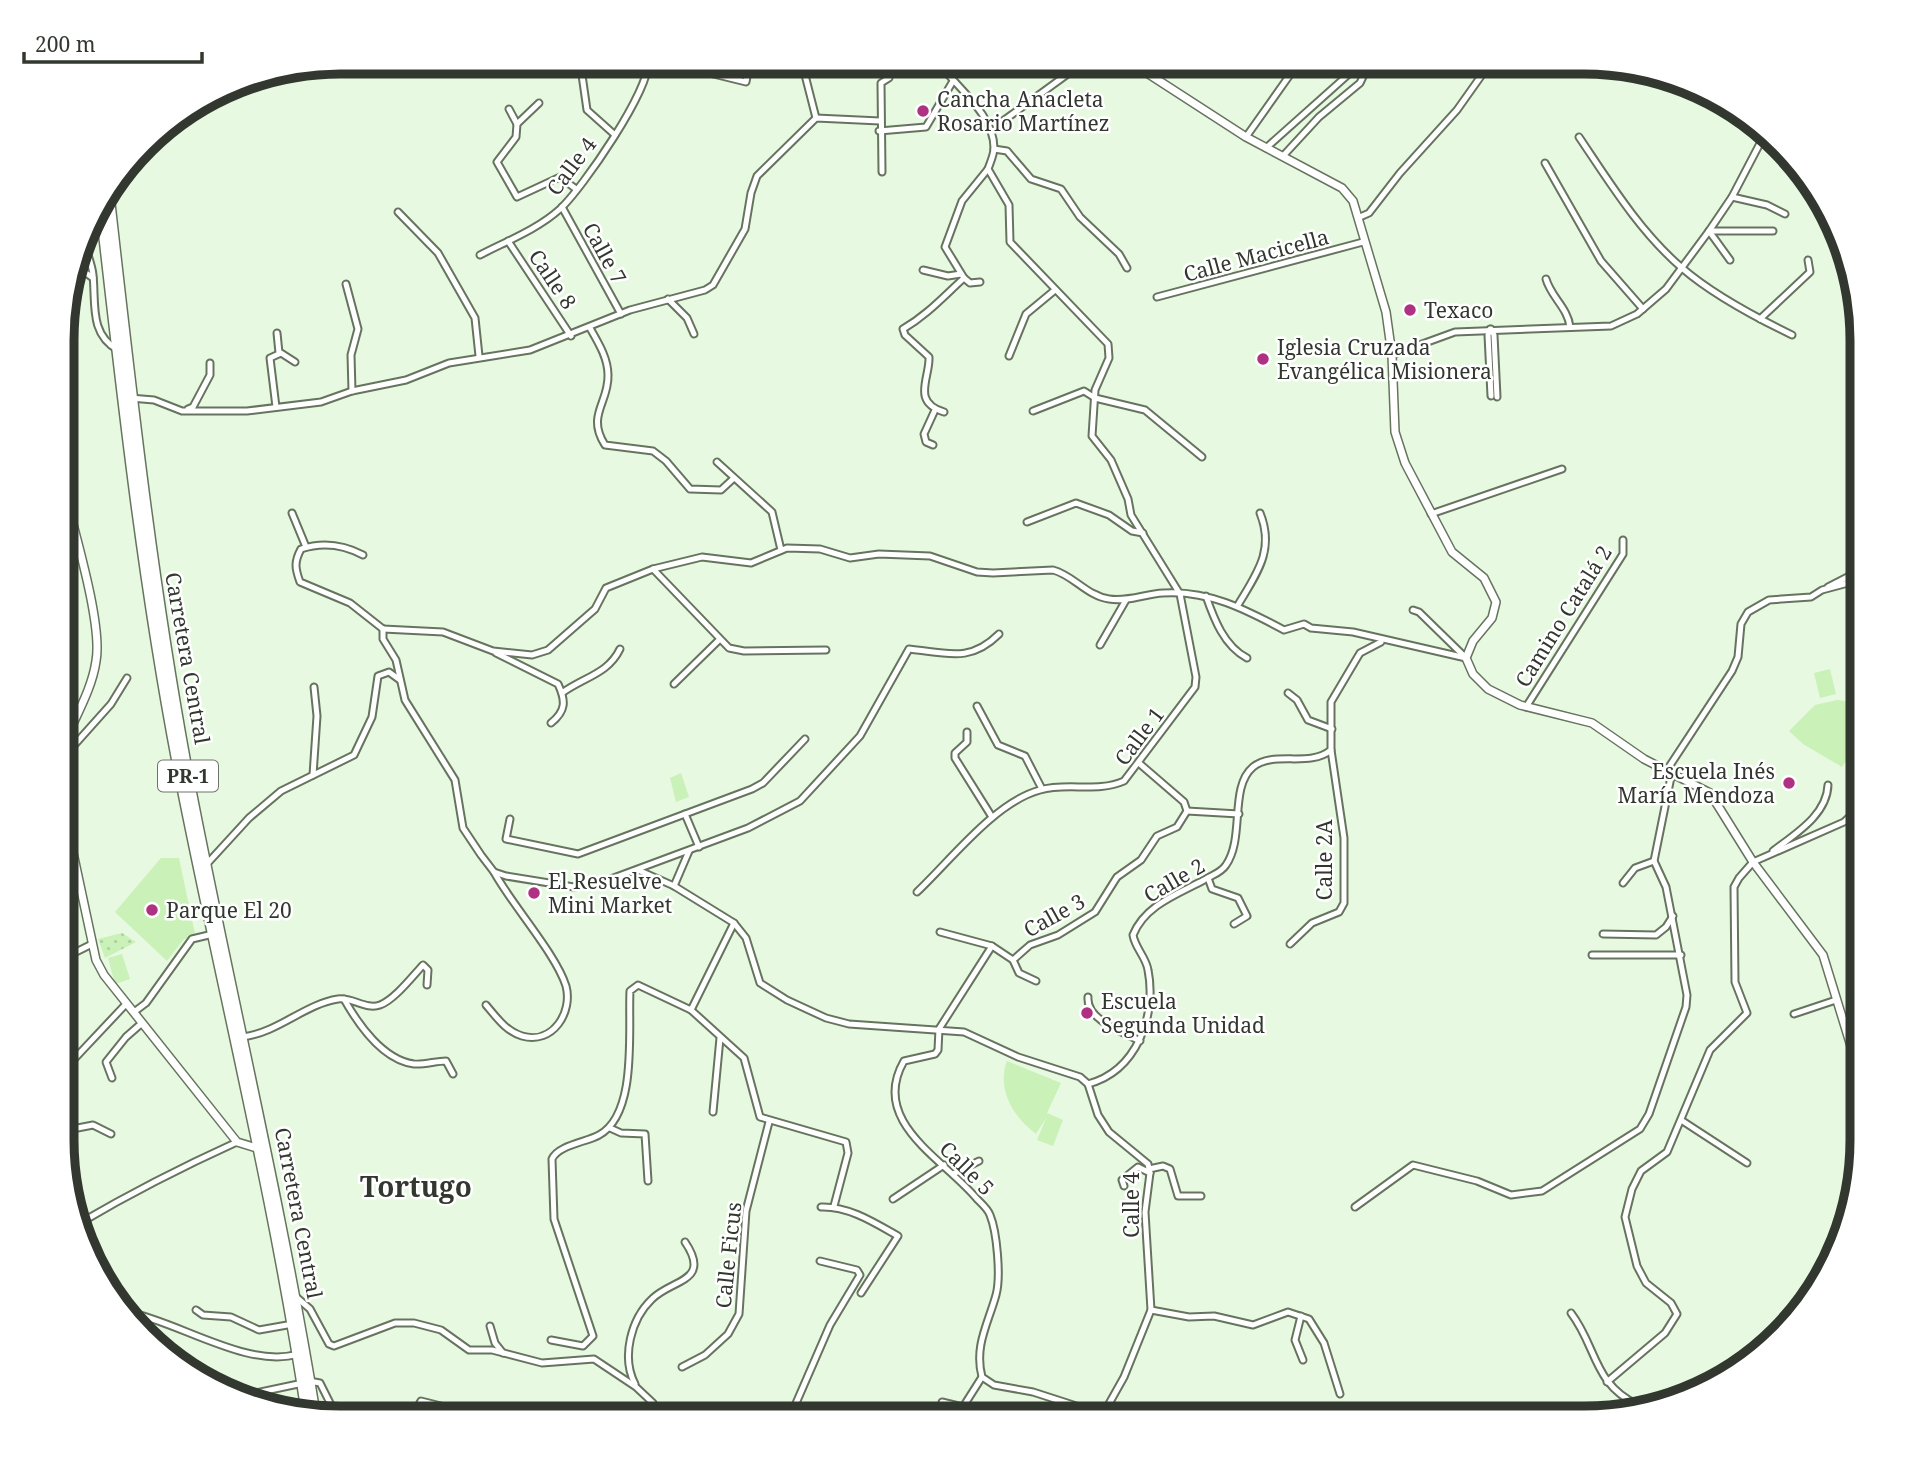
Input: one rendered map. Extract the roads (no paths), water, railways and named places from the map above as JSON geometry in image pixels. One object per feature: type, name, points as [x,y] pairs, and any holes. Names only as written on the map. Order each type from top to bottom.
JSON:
[{"type":"highway","name":"Carretera Central","points":[[109,208],[127,399],[158,649],[203,867],[243,1037],[292,1296],[306,1382],[307,1403]]},
{"type":"highway","name":"Carretera Central","points":[[103,219],[118,349],[127,399]]},
{"type":"highway","name":"Carretera Central","points":[[203,867],[213,934],[264,1150]]},
{"type":"highway","name":"Carretera Central","points":[[292,1296],[298,1354],[312,1404]]},
{"type":"street","points":[[582,74],[587,110],[615,135]]},
{"type":"street","name":"Calle 4","points":[[480,255],[542,223],[562,207],[615,135],[638,98],[644,74]]},
{"type":"street","points":[[713,74],[746,82],[748,74]]},
{"type":"street","points":[[805,74],[816,117]]},
{"type":"street","points":[[947,74],[981,111],[994,149],[988,169],[962,201],[946,247],[962,276],[970,283],[980,282]]},
{"type":"street","points":[[1003,121],[1068,74]]},
{"type":"street","points":[[1149,74],[1246,137],[1342,188],[1353,201],[1360,217],[1363,243],[1386,312],[1392,355],[1391,386],[1395,432],[1405,463],[1452,552],[1484,578],[1496,602],[1492,618],[1473,641],[1466,658]]},
{"type":"street","points":[[1246,137],[1291,74]]},
{"type":"street","points":[[1266,148],[1349,74]]},
{"type":"street","points":[[1283,156],[1319,117],[1360,83],[1364,74]]},
{"type":"street","points":[[1360,217],[1370,213],[1400,173],[1457,110],[1482,74]]},
{"type":"street","points":[[882,172],[879,131],[881,83],[889,78]]},
{"type":"street","points":[[879,131],[926,127],[953,81]]},
{"type":"street","points":[[517,124],[539,103]]},
{"type":"street","points":[[509,109],[517,124],[516,137],[497,162],[517,197],[559,177],[576,189]]},
{"type":"street","points":[[127,399],[154,400],[185,411],[247,411],[321,402],[352,391],[406,380],[449,363],[479,356],[530,350],[621,314],[705,290],[713,285],[745,229],[757,176],[816,117],[880,121]]},
{"type":"street","points":[[1579,137],[1626,208],[1682,268],[1760,320],[1792,335]]},
{"type":"street","points":[[1392,355],[1455,332],[1611,326],[1643,309],[1666,289],[1709,231],[1732,197],[1761,141]]},
{"type":"street","points":[[994,149],[1007,152],[1031,179],[1061,189],[1080,217],[1119,254],[1127,268]]},
{"type":"street","points":[[1545,163],[1601,261],[1643,309]]},
{"type":"street","points":[[988,169],[1009,205],[1010,242],[1108,344],[1109,358],[1095,398],[1092,436],[1111,460],[1128,499],[1131,515],[1180,594]]},
{"type":"street","points":[[1732,197],[1767,205],[1784,214]]},
{"type":"street","name":"Calle 7","points":[[562,207],[621,314]]},
{"type":"street","points":[[398,212],[438,253],[475,318],[479,356]]},
{"type":"street","points":[[1709,231],[1773,231]]},
{"type":"street","points":[[1709,231],[1730,260]]},
{"type":"street","name":"Calle 8","points":[[508,241],[571,336]]},
{"type":"street","name":"Calle Macicella","points":[[1157,297],[1363,243]]},
{"type":"street","points":[[87,256],[93,278],[96,327],[107,344],[118,349]]},
{"type":"street","points":[[1760,320],[1811,272],[1808,260]]},
{"type":"street","points":[[923,270],[948,276],[962,276]]},
{"type":"street","points":[[83,272],[93,278]]},
{"type":"street","points":[[944,412],[935,410],[927,400],[923,381],[929,357],[905,335],[903,329],[929,314],[962,276]]},
{"type":"street","points":[[1546,279],[1550,294],[1569,316],[1570,327]]},
{"type":"street","points":[[346,284],[358,329],[351,355],[352,391]]},
{"type":"street","points":[[1009,356],[1026,314],[1055,290]]},
{"type":"street","points":[[668,299],[687,318],[694,334]]},
{"type":"street","points":[[590,328],[605,357],[608,374],[597,418],[605,445],[653,452],[666,461],[690,489],[721,490],[734,478]]},
{"type":"street","points":[[1490,329],[1488,335],[1494,396]]},
{"type":"street","points":[[277,333],[279,353]]},
{"type":"street","points":[[276,407],[270,358],[279,353]]},
{"type":"street","points":[[279,353],[295,362]]},
{"type":"street","points":[[185,411],[193,407],[210,374],[210,363]]},
{"type":"street","points":[[1033,411],[1084,391],[1095,398],[1145,410],[1202,457]]},
{"type":"street","points":[[933,444],[926,442],[924,434],[935,410]]},
{"type":"street","points":[[717,463],[772,512],[781,550]]},
{"type":"street","points":[[1431,514],[1562,469]]},
{"type":"street","points":[[1027,522],[1076,503],[1110,514],[1132,531],[1143,533]]},
{"type":"street","points":[[292,513],[306,547]]},
{"type":"street","points":[[1238,605],[1262,564],[1267,532],[1260,513]]},
{"type":"street","points":[[74,533],[88,592],[97,650],[93,673],[74,721]]},
{"type":"street","name":"Camino Catalá 2","points":[[1525,707],[1623,554],[1623,540]]},
{"type":"street","points":[[363,555],[342,546],[301,549],[295,559],[300,582],[350,603],[383,628],[443,632],[493,651],[558,684],[565,706],[561,715],[551,723]]},
{"type":"street","points":[[493,651],[532,655],[548,650],[595,609],[606,587],[653,569],[702,557],[751,562],[781,550],[820,549],[850,558],[879,554],[930,556],[993,573],[1053,570],[1062,572],[1082,588],[1108,600],[1126,600],[1163,593],[1206,596],[1238,605],[1284,630],[1304,624],[1311,628],[1353,632],[1466,658]]},
{"type":"street","points":[[653,569],[729,648],[744,651],[826,650]]},
{"type":"street","points":[[1355,1207],[1413,1166],[1476,1181],[1511,1195],[1542,1191],[1640,1129],[1649,1114],[1686,1007],[1686,977],[1667,887],[1654,862],[1670,771],[1732,671],[1738,657],[1741,624],[1748,612],[1769,600],[1811,597],[1850,576]]},
{"type":"street","points":[[1822,590],[1850,582]]},
{"type":"street","name":"Calle 1","points":[[917,892],[1012,800],[1042,789],[1111,786],[1124,781],[1140,764],[1196,682],[1180,594]]},
{"type":"street","points":[[1206,596],[1215,623],[1233,647],[1247,658]]},
{"type":"street","points":[[1100,645],[1126,600]]},
{"type":"street","points":[[1413,610],[1419,612],[1466,658],[1473,674],[1488,689],[1525,707],[1592,723],[1644,759],[1710,793],[1753,862],[1823,955],[1850,1038]]},
{"type":"street","points":[[383,628],[383,639],[396,660],[405,700],[455,780],[463,828],[495,872],[560,973],[567,1012],[559,1024],[547,1034],[535,1037],[511,1031],[486,1005]]},
{"type":"street","points":[[495,872],[575,887],[638,870],[748,828],[800,801],[860,736],[909,649],[965,655],[984,649],[999,634]]},
{"type":"street","points":[[674,684],[719,640]]},
{"type":"street","points":[[1331,750],[1331,702],[1341,681],[1360,653],[1375,642],[1387,641]]},
{"type":"street","points":[[562,693],[577,682],[607,669],[620,649]]},
{"type":"street","points":[[203,867],[268,801],[296,782],[346,762],[361,744],[372,717],[379,676],[390,672],[401,681]]},
{"type":"street","points":[[74,745],[111,704],[127,678]]},
{"type":"street","points":[[313,775],[317,716],[314,687]]},
{"type":"street","points":[[1288,693],[1297,700],[1308,720],[1332,729]]},
{"type":"street","points":[[977,706],[998,745],[1025,756],[1042,789]]},
{"type":"street","points":[[967,732],[967,741],[955,753],[955,758],[992,817]]},
{"type":"street","points":[[510,819],[506,839],[578,854],[763,783],[805,739]]},
{"type":"street","name":"Calle 2","points":[[1088,1084],[1104,1080],[1140,1041],[1150,1016],[1152,992],[1148,965],[1134,941],[1138,922],[1151,909],[1208,878],[1228,862],[1237,839],[1241,785],[1253,767],[1270,761],[1310,759],[1331,750]]},
{"type":"street","name":"Calle 2A","points":[[1290,944],[1312,923],[1339,912],[1344,903],[1344,838],[1331,750]]},
{"type":"street","points":[[1140,764],[1184,802],[1187,811],[1239,814]]},
{"type":"street","points":[[1768,855],[1807,824],[1824,804],[1828,785]]},
{"type":"street","name":"Calle 3","points":[[940,932],[992,946],[1013,960],[1030,945],[1058,935],[1096,912],[1117,877],[1141,860],[1157,836],[1177,827],[1187,811]]},
{"type":"street","points":[[685,814],[699,847]]},
{"type":"street","points":[[1607,1382],[1665,1333],[1677,1314],[1671,1303],[1646,1283],[1637,1266],[1625,1217],[1636,1176],[1667,1152],[1703,1061],[1747,1013],[1735,982],[1734,887],[1753,862],[1844,822],[1850,816]]},
{"type":"street","points":[[674,886],[689,851]]},
{"type":"street","points":[[74,858],[92,944],[104,975],[237,1142],[264,1150]]},
{"type":"street","points":[[1623,883],[1635,868],[1654,862]]},
{"type":"street","points":[[638,870],[674,886],[734,923],[746,938],[760,983],[782,998],[826,1018],[849,1024],[964,1032],[1018,1057],[1080,1077],[1088,1084]]},
{"type":"street","points":[[1208,878],[1212,890],[1238,898],[1247,916],[1234,924]]},
{"type":"street","points":[[1603,934],[1656,935],[1661,933],[1673,916]]},
{"type":"street","points":[[691,1010],[734,923]]},
{"type":"street","points":[[134,1012],[146,1003],[192,939],[213,934]]},
{"type":"street","points":[[74,953],[92,944]]},
{"type":"street","name":"Calle 5","points":[[982,1377],[979,1343],[997,1292],[999,1270],[990,1215],[903,1124],[894,1097],[898,1073],[904,1062],[935,1054],[941,1036],[939,1029],[992,946]]},
{"type":"street","points":[[1592,955],[1681,956]]},
{"type":"street","points":[[1013,960],[1019,973],[1036,981]]},
{"type":"street","points":[[243,1037],[264,1034],[318,1006],[344,999],[372,1007],[382,1005],[423,965],[428,970],[427,985]]},
{"type":"street","points":[[551,1340],[583,1346],[593,1336],[554,1219],[552,1159],[558,1152],[610,1128],[629,1081],[630,991],[638,985],[646,986],[691,1010],[747,1064],[755,1109],[760,1117],[768,1122],[846,1142],[848,1153],[834,1206]]},
{"type":"street","points":[[1088,997],[1087,1003],[1094,1015],[1140,1041]]},
{"type":"street","points":[[344,999],[362,1027],[397,1059],[416,1065],[446,1061],[453,1074]]},
{"type":"street","points":[[1794,1014],[1836,1000]]},
{"type":"street","points":[[74,1059],[127,1004]]},
{"type":"street","points":[[112,1078],[106,1062],[126,1037],[142,1023]]},
{"type":"street","points":[[713,1112],[720,1038]]},
{"type":"street","name":"Calle 4","points":[[1088,1084],[1098,1115],[1109,1132],[1148,1164],[1150,1171],[1145,1212],[1151,1310],[1124,1377],[1107,1406]]},
{"type":"street","points":[[1681,1120],[1747,1163]]},
{"type":"street","name":"Calle Ficus","points":[[682,1367],[705,1355],[729,1334],[739,1314],[746,1211],[768,1122]]},
{"type":"street","points":[[74,1129],[93,1125],[111,1134]]},
{"type":"street","points":[[610,1128],[621,1133],[645,1134],[648,1181]]},
{"type":"street","points":[[86,1219],[134,1191],[157,1184],[175,1170],[237,1142]]},
{"type":"street","points":[[953,1174],[979,1161]]},
{"type":"street","points":[[893,1199],[944,1166]]},
{"type":"street","points":[[1124,1186],[1122,1180],[1133,1169],[1138,1167],[1150,1171],[1163,1166],[1170,1169],[1178,1196],[1201,1196]]},
{"type":"street","points":[[821,1207],[834,1206],[872,1221],[898,1236],[861,1293]]},
{"type":"street","points":[[636,1387],[629,1367],[628,1344],[641,1314],[653,1297],[679,1284],[693,1268],[695,1260],[685,1242]]},
{"type":"street","points":[[795,1406],[830,1325],[860,1275],[858,1270],[820,1261]]},
{"type":"street","points":[[292,1296],[310,1309],[329,1344],[334,1346],[395,1323],[414,1323],[441,1330],[464,1349],[503,1353],[542,1363],[594,1359],[636,1387],[654,1406]]},
{"type":"street","points":[[196,1310],[203,1315],[231,1317],[259,1330],[293,1324]]},
{"type":"street","points":[[1151,1310],[1189,1317],[1214,1316],[1253,1325],[1288,1312],[1308,1319],[1324,1343],[1340,1394]]},
{"type":"street","points":[[1571,1313],[1581,1325],[1599,1372],[1621,1397],[1629,1401]]},
{"type":"street","points":[[140,1315],[163,1321],[244,1352],[285,1358],[298,1354]]},
{"type":"street","points":[[1301,1316],[1295,1340],[1303,1360]]},
{"type":"street","points":[[490,1326],[495,1343],[503,1353]]},
{"type":"street","points":[[964,1406],[982,1377],[994,1385],[1032,1392],[1072,1406]]},
{"type":"street","points":[[259,1392],[306,1382],[320,1382],[331,1406]]},
{"type":"street","points":[[418,1406],[421,1401],[442,1406]]},
{"type":"street","points":[[942,1402],[959,1406]]},
{"type":"place","name":"Cancha Anacleta Rosario Martínez","points":[[923,111]]},
{"type":"place","name":"Texaco","points":[[1410,310]]},
{"type":"place","name":"Iglesia Cruzada Evangélica Misionera","points":[[1263,359]]},
{"type":"place","name":"Escuela Inés María Mendoza","points":[[1789,783]]},
{"type":"place","name":"El Resuelve Mini Market","points":[[534,893]]},
{"type":"place","name":"Parque El 20","points":[[152,910]]},
{"type":"place","name":"Escuela Segunda Unidad","points":[[1087,1013]]},
{"type":"district","name":"Tortugo","points":[[416,1186]]}]
